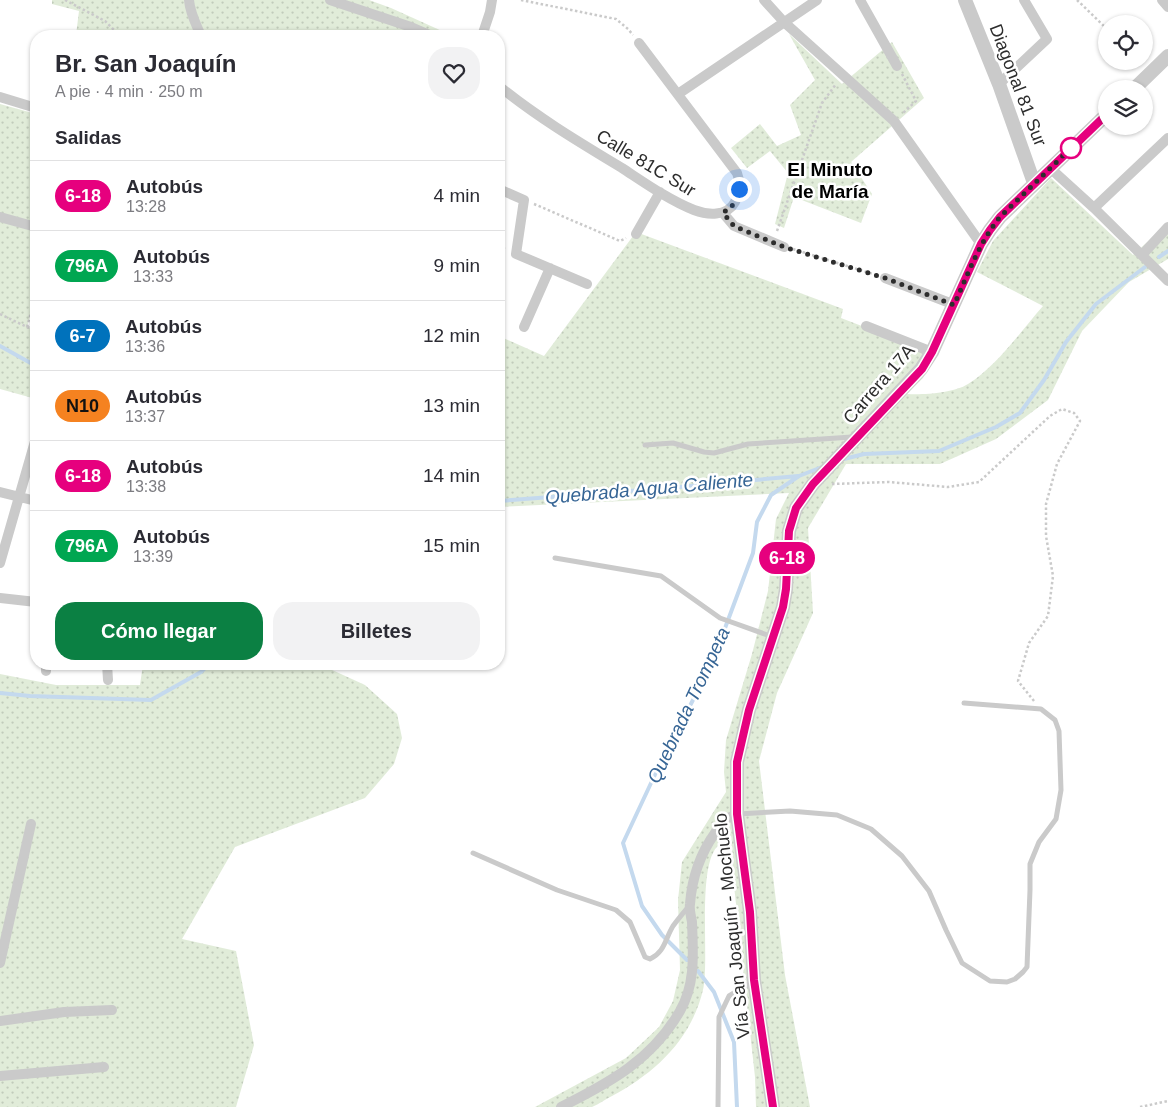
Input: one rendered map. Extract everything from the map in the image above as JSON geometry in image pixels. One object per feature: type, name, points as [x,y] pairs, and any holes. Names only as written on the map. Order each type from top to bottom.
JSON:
[{"type":"street","points":[[189,0],[198,30]]},
{"type":"street","points":[[330,0],[418,30]]},
{"type":"street","points":[[484,30],[492,0]]},
{"type":"street","points":[[764,0],[784,22],[894,121],[981,244]]},
{"type":"street","points":[[678,94],[816,0]]},
{"type":"street","points":[[860,0],[897,66]]},
{"type":"street","name":"Diagonal 81 Sur","points":[[965,0],[1034,183]]},
{"type":"street","points":[[998,84],[1047,39],[1024,0]]},
{"type":"street","points":[[1162,0],[1168,7]]},
{"type":"street","points":[[639,42],[735,169],[739,177],[738,192],[734,204],[723,213],[734,226],[784,247]]},
{"type":"street","points":[[1143,80],[1168,56]]},
{"type":"street","name":"Calle 81C Sur","points":[[505,91],[536,115],[660,192],[694,210],[723,213]]},
{"type":"street","points":[[0,98],[30,106]]},
{"type":"street","name":"Carrera 17A","points":[[813,484],[922,369],[932,352],[981,244],[1000,217],[1098,123]]},
{"type":"street","points":[[1094,208],[1168,138]]},
{"type":"street","name":"Diagonal 81 Sur","points":[[1050,168],[1094,208],[1168,281]]},
{"type":"street","points":[[505,192],[524,200],[516,254],[587,284]]},
{"type":"street","points":[[636,234],[660,192]]},
{"type":"street","points":[[0,217],[30,225]]},
{"type":"street","points":[[1142,254],[1168,227]]},
{"type":"street","points":[[524,327],[550,268]]},
{"type":"street","points":[[885,278],[954,305]]},
{"type":"street","points":[[866,326],[932,352]]},
{"type":"street","points":[[0,563],[30,460]]},
{"type":"street","name":"Vía San Joaquín - Mochuelo","points":[[773,1107],[754,980],[750,912],[737,814],[737,762],[749,710],[783,607],[786,589],[789,531],[796,508],[813,484]]},
{"type":"street","points":[[0,492],[30,499]]},
{"type":"street","points":[[0,598],[30,601]]},
{"type":"street","points":[[107,670],[108,680]]},
{"type":"street","points":[[561,1107],[603,1086],[642,1060],[680,1011],[690,986],[694,964],[689,906],[695,874],[700,858],[723,821],[737,814]]},
{"type":"street","points":[[0,963],[31,824]]},
{"type":"street","points":[[0,1021],[64,1012],[112,1010]]},
{"type":"street","points":[[0,1076],[104,1067]]},
{"type":"lane","points":[[645,445],[672,443],[714,453],[748,444],[857,437]]},
{"type":"lane","points":[[555,558],[661,576],[720,618],[773,638]]},
{"type":"lane","points":[[737,814],[790,811],[837,815],[871,829],[902,856],[929,891],[962,963],[990,981],[1007,982],[1016,979],[1026,967],[1030,864],[1039,842],[1056,819],[1061,790],[1059,731],[1055,720],[1040,709],[964,702]]},
{"type":"lane","points":[[473,853],[557,890],[616,910],[630,922],[645,957],[650,959],[657,956],[665,945],[673,927],[689,906]]},
{"type":"lane","points":[[718,1107],[719,1018],[729,996],[754,980]]},
{"type":"path","points":[[65,0],[105,21],[114,30]]},
{"type":"path","points":[[521,0],[541,2],[616,19],[639,42]]},
{"type":"path","points":[[1077,0],[1098,20]]},
{"type":"path","points":[[894,121],[916,101],[897,66]]},
{"type":"path","points":[[773,242],[822,103],[843,75]]},
{"type":"path","points":[[524,200],[620,240],[636,234]]},
{"type":"path","points":[[784,247],[885,278]]},
{"type":"path","points":[[0,314],[30,329]]},
{"type":"path","points":[[27,328],[30,317]]},
{"type":"path","points":[[813,484],[889,482],[948,487],[979,482],[1050,416],[1062,409],[1074,413],[1080,421],[1057,464],[1046,504],[1046,536],[1053,576],[1048,616],[1029,643],[1018,681],[1040,709]]},
{"type":"path","points":[[1140,1107],[1168,1102]]},
{"type":"green space","points":[[52,0],[369,0],[440,30],[77,30],[79,11],[52,4]]},
{"type":"green space","points":[[789,34],[842,84],[892,42],[924,98],[851,162],[872,194],[861,223],[794,197],[784,228],[775,224],[788,173],[770,151],[747,168],[731,148],[760,124],[777,146],[801,135],[790,105],[815,80]]},
{"type":"green space","points":[[0,104],[30,112],[30,316],[27,327],[30,328],[30,397],[0,389]]},
{"type":"green space","points":[[1051,178],[1133,255],[1168,223],[1168,259],[1129,282],[1082,331],[1048,400],[996,439],[940,464],[846,464],[808,528],[813,613],[777,693],[759,761],[785,975],[810,1107],[756,1107],[755,1077],[729,840],[719,845],[712,855],[708,871],[703,990],[690,1024],[680,1039],[657,1066],[628,1087],[595,1106],[535,1107],[626,1058],[659,1027],[673,1001],[680,970],[678,900],[682,862],[726,792],[724,772],[726,740],[752,654],[768,591],[776,519],[789,493],[505,507],[505,339],[544,356],[636,232],[843,309],[841,318],[937,355],[923,378],[907,394],[930,394],[955,390],[979,377],[989,368],[1043,306],[977,272],[993,241]]},
{"type":"green space","points":[[142,670],[332,670],[365,685],[397,714],[402,738],[394,764],[365,798],[235,847],[182,939],[236,951],[254,1045],[236,1107],[0,1107],[0,674],[56,685],[140,685]]},
{"type":"waterway","name":"Quebrada Trompeta","points":[[1159,257],[1168,251]]},
{"type":"waterway","name":"Quebrada Trompeta","points":[[844,459],[864,454],[939,451],[996,427],[1020,413],[1044,380],[1066,342],[1096,304],[1145,267]]},
{"type":"waterway","points":[[0,346],[30,363]]},
{"type":"waterway","name":"Quebrada Trompeta","points":[[687,960],[662,935],[642,906],[623,843],[659,766],[712,663],[753,553],[757,522],[771,495],[799,476],[822,467]]},
{"type":"waterway","name":"Quebrada Agua Caliente","points":[[505,501],[798,476]]},
{"type":"waterway","name":"Quebrada Agua Caliente","points":[[0,693],[30,696],[151,700],[203,670]]},
{"type":"waterway","name":"Quebrada Trompeta","points":[[698,971],[714,992],[734,1042],[737,1107]]},
{"type":"bus line","name":"6-18","points":[[773,1107],[754,980],[750,912],[737,814],[737,762],[749,710],[783,607],[788,570],[787,543],[792,519],[796,508],[813,484],[922,369],[932,352],[981,244],[1000,217],[1098,123]]},
{"type":"district","name":"El Minuto de María","points":[[830,180]]},
{"type":"route","points":[[739,189],[734,204],[723,213],[734,226],[784,247],[885,278],[954,305],[981,244],[990,230],[1000,217],[1071,148]]}]
